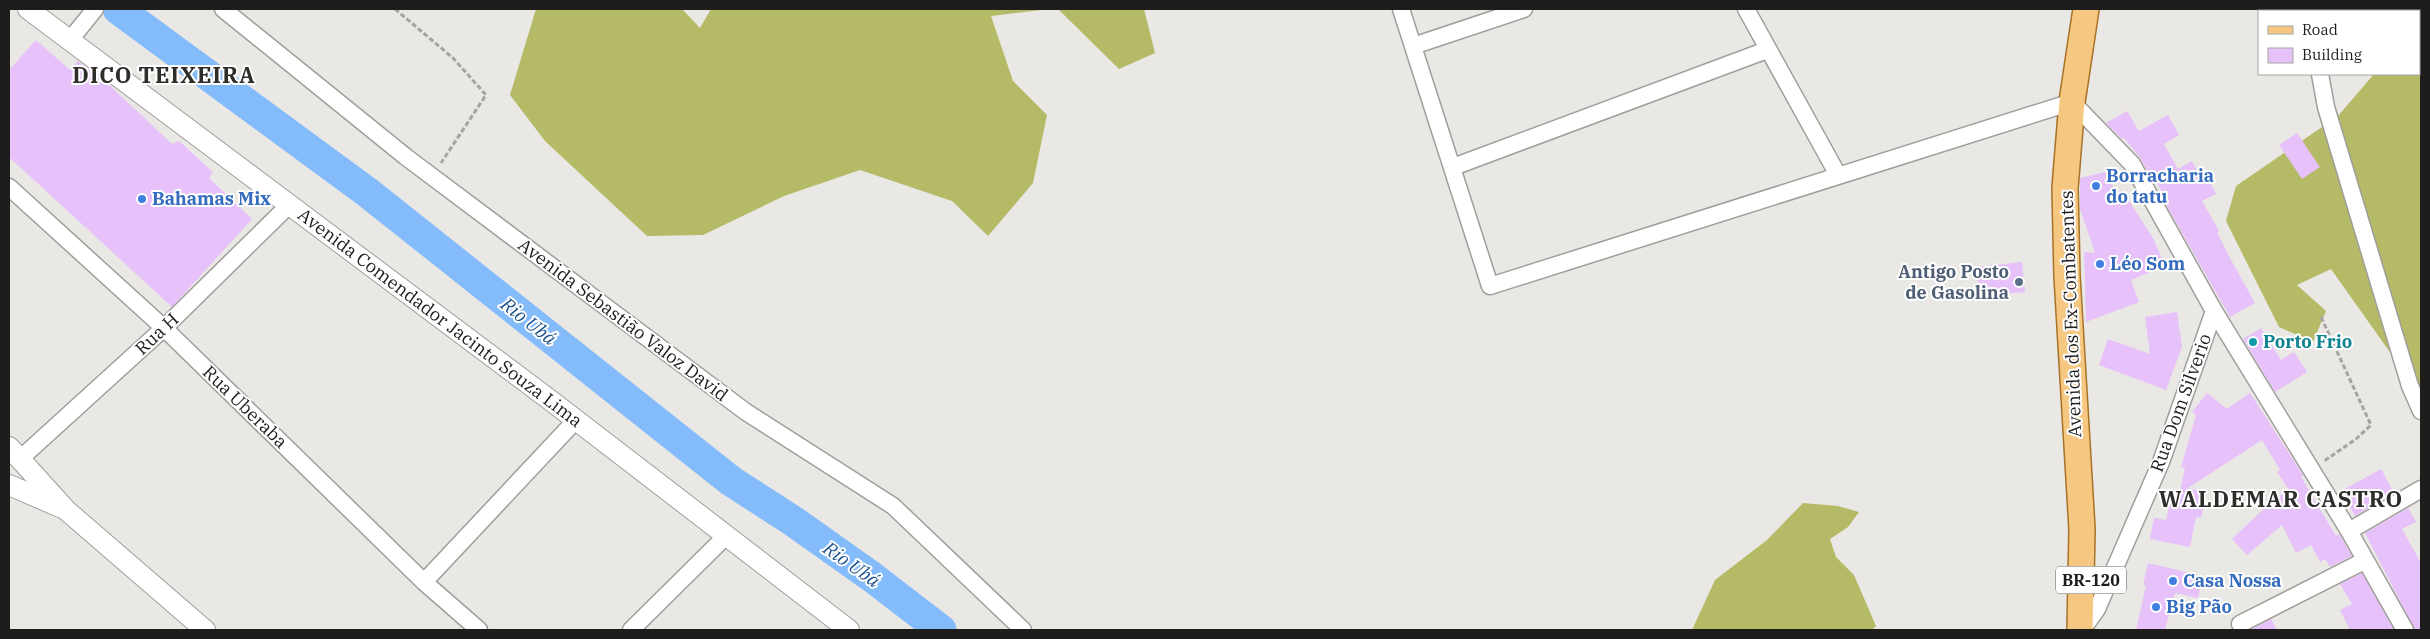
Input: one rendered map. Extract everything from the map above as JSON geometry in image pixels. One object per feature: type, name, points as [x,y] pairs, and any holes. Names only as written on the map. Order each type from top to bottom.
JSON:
[{"type":"main road","name":"Avenida dos Ex-Combatentes","points":[[2081,630],[2082,529],[2067,276],[2065,188],[2072,102],[2086,9]]},
{"type":"main road","name":"Avenida dos Ex-Combatentes","points":[[2082,529],[2097,619]]},
{"type":"street","name":"Avenida Comendador Jacinto Souza Lima","points":[[28,9],[76,32],[289,205],[576,420],[849,630]]},
{"type":"street","points":[[76,32],[95,9]]},
{"type":"street","name":"Avenida Sebastião Valoz David","points":[[223,9],[432,176],[746,412],[893,506],[1023,630]]},
{"type":"street","points":[[1401,9],[1490,286],[2072,102],[2132,164],[2214,311],[2349,531],[2364,561],[2405,630]]},
{"type":"street","points":[[1413,46],[1524,9]]},
{"type":"street","points":[[1746,9],[1838,176]]},
{"type":"street","points":[[1453,167],[1767,50]]},
{"type":"street","points":[[2320,75],[2326,107],[2407,377],[2421,412]]},
{"type":"street","name":"Rua Uberaba","points":[[9,187],[164,328],[424,582],[479,630]]},
{"type":"street","name":"Rua H","points":[[13,459],[164,328],[289,205]]},
{"type":"street","name":"Rua Dom Silverio","points":[[2081,630],[2097,619],[2161,462],[2214,311]]},
{"type":"street","points":[[424,582],[576,420]]},
{"type":"street","points":[[13,459],[66,510],[204,630]]},
{"type":"street","points":[[9,485],[66,510]]},
{"type":"street","points":[[2349,531],[2421,487]]},
{"type":"street","points":[[631,630],[726,536]]},
{"type":"street","points":[[2240,624],[2364,561]]},
{"type":"path","points":[[394,9],[453,58],[486,95],[432,176]]},
{"type":"path","points":[[2311,470],[2356,439],[2371,425],[2321,317]]},
{"type":"green space","points":[[536,9],[682,9],[700,28],[711,9],[1050,9],[991,16],[1013,81],[1047,115],[1033,183],[988,236],[952,201],[860,170],[784,196],[703,235],[647,236],[545,141],[510,95]]},
{"type":"green space","points":[[1058,9],[1144,9],[1155,53],[1119,69]]},
{"type":"green space","points":[[2421,63],[2421,396],[2331,269],[2297,285],[2326,311],[2313,342],[2279,327],[2226,221],[2236,186],[2338,116],[2373,75],[2420,75]]},
{"type":"green space","points":[[1803,503],[1838,506],[1859,512],[1848,527],[1830,539],[1836,557],[1854,575],[1876,626],[1872,630],[1692,630],[1715,580],[1767,540]]},
{"type":"building","name":"Bahamas Mix","points":[[36,40],[70,70],[78,61],[106,82],[172,144],[179,141],[213,172],[209,178],[252,219],[172,307],[9,157],[9,70]]},
{"type":"building","points":[[2127,111],[2139,131],[2168,115],[2179,135],[2164,144],[2178,169],[2192,161],[2203,181],[2208,179],[2216,194],[2202,201],[2255,303],[2230,317],[2164,201],[2166,200],[2153,175],[2150,176],[2141,159],[2124,138],[2122,139],[2106,123]]},
{"type":"building","points":[[2297,133],[2320,167],[2302,179],[2279,145]]},
{"type":"building","points":[[2105,172],[2117,194],[2122,190],[2153,238],[2165,266],[2131,280],[2139,302],[2086,322],[2084,252],[2095,253],[2080,209],[2080,178]]},
{"type":"building","points":[[2022,262],[2025,292],[1979,296],[1977,267]]},
{"type":"building","points":[[2177,312],[2182,347],[2166,390],[2099,365],[2108,339],[2150,354],[2145,317]]},
{"type":"building","points":[[2261,328],[2281,360],[2294,352],[2307,372],[2275,392],[2243,339]]},
{"type":"building","points":[[2207,393],[2227,409],[2250,393],[2303,475],[2301,477],[2336,536],[2339,534],[2352,556],[2330,567],[2325,559],[2320,562],[2311,545],[2296,553],[2282,525],[2247,555],[2232,539],[2273,500],[2289,490],[2277,472],[2280,470],[2262,440],[2188,488],[2207,493],[2201,518],[2196,517],[2190,547],[2150,539],[2154,518],[2166,520],[2172,494],[2179,496],[2185,468],[2181,467],[2196,415],[2192,412]]},
{"type":"building","points":[[2381,469],[2394,493],[2355,516],[2341,491]]},
{"type":"building","points":[[2408,508],[2416,522],[2402,529],[2421,563],[2421,630],[2415,630],[2365,533]]},
{"type":"building","points":[[2148,563],[2203,576],[2198,598],[2175,593],[2165,630],[2136,630],[2146,586],[2143,585]]},
{"type":"building","points":[[2362,573],[2394,630],[2350,630],[2340,610],[2352,604],[2340,584]]},
{"type":"building","points":[[2271,619],[2277,630],[2250,630]]},
{"type":"waterway","name":"Rio Ubá","points":[[118,9],[367,192],[731,481],[793,521],[872,577],[941,630]]},
{"type":"place","name":"Borracharia do tatu","points":[[2096,186]]},
{"type":"place","name":"Bahamas Mix","points":[[142,199]]},
{"type":"place","name":"Léo Som","points":[[2100,264]]},
{"type":"place","name":"Antigo Posto de Gasolina","points":[[2019,282]]},
{"type":"place","name":"Porto Frio","points":[[2253,342]]},
{"type":"place","name":"Casa Nossa","points":[[2173,581]]},
{"type":"place","name":"Big Pão","points":[[2156,607]]},
{"type":"district","name":"DICO TEIXEIRA","points":[[164,75]]},
{"type":"district","name":"WALDEMAR CASTRO","points":[[2281,499]]}]
